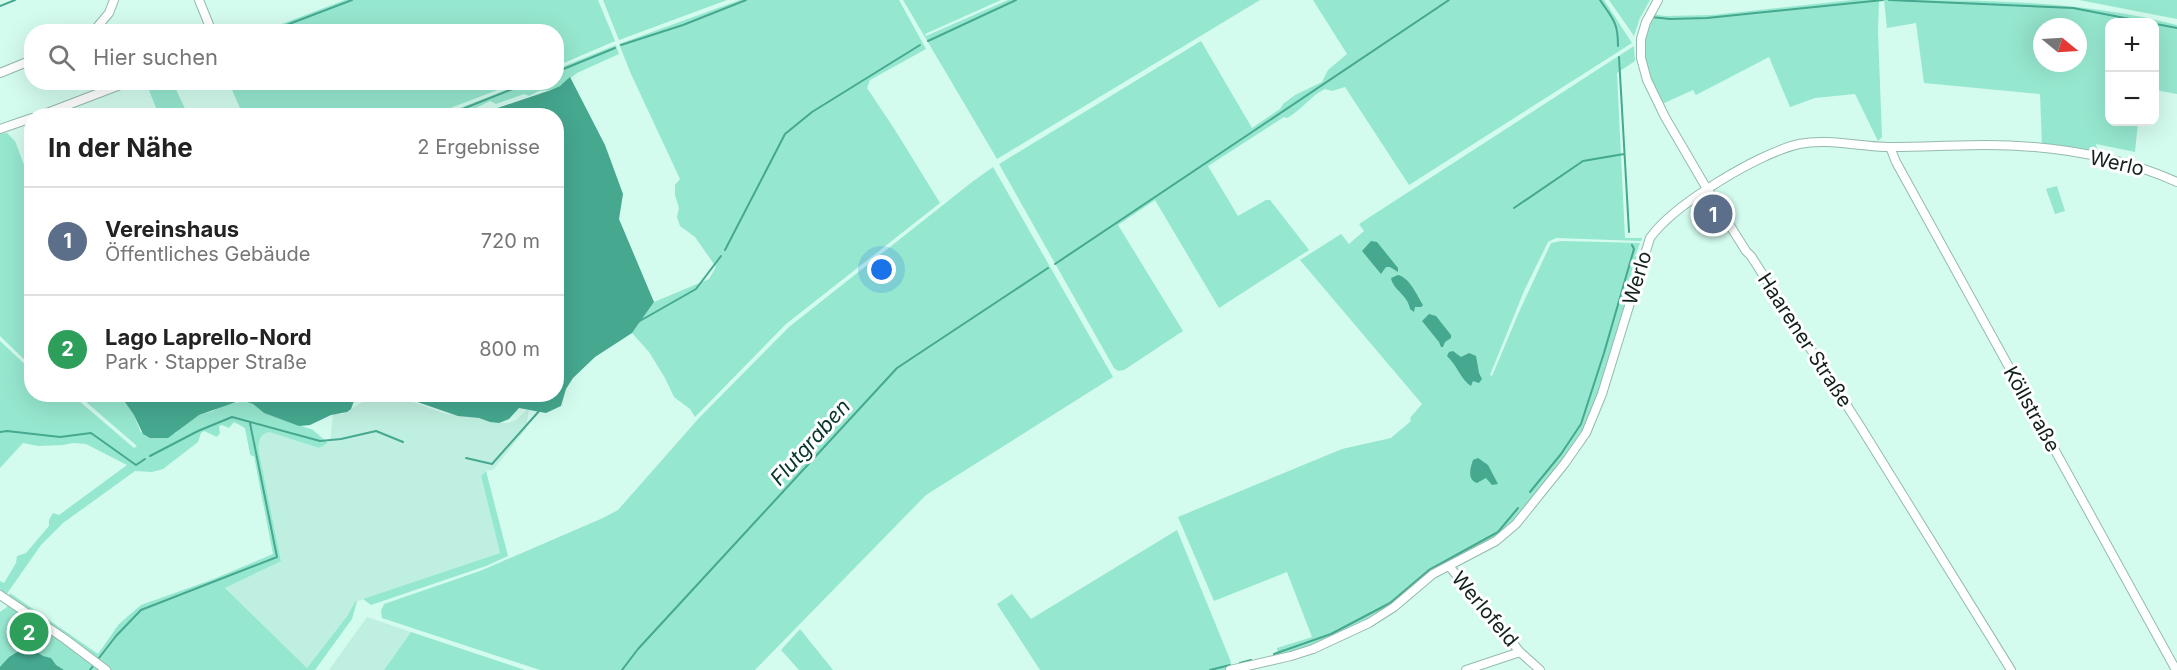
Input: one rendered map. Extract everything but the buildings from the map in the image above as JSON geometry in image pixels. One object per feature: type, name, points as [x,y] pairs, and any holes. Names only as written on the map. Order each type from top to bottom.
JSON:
[{"type":"street","points":[[100,24],[109,13],[114,0]]},
{"type":"street","points":[[199,0],[209,24]]},
{"type":"street","name":"Haarener Straße","points":[[1658,0],[1646,22],[1641,39],[1641,58],[1644,71],[1665,117],[1707,189],[1860,426],[2011,670]]},
{"type":"street","points":[[0,73],[24,63]]},
{"type":"street","points":[[60,108],[107,90]]},
{"type":"street","points":[[0,129],[24,121]]},
{"type":"street","name":"Werlo","points":[[1230,670],[1313,649],[1369,623],[1394,607],[1433,574],[1496,541],[1509,531],[1581,441],[1599,401],[1647,243],[1660,226],[1707,189],[1752,164],[1786,148],[1813,142],[1890,147],[1983,145],[2036,148],[2138,166],[2177,182]]},
{"type":"street","name":"Köllstraße","points":[[1890,147],[2176,670]]},
{"type":"street","name":"Werlofeld","points":[[1449,566],[1520,652],[1540,670]]},
{"type":"street","points":[[0,595],[106,670]]},
{"type":"street","name":"Werlofeld","points":[[1466,670],[1520,652]]},
{"type":"shaded area","points":[[345,0],[598,0],[615,41],[564,63],[564,24],[282,24]]},
{"type":"shaded area","points":[[603,0],[727,0],[619,40]]},
{"type":"shaded area","points":[[740,0],[899,0],[926,49],[870,80],[867,88],[940,203],[786,324],[695,417],[690,409],[674,397],[649,352],[632,333],[654,302],[709,279],[716,267],[695,237],[680,226],[677,217],[679,208],[675,185],[680,179],[619,44]]},
{"type":"shaded area","points":[[903,0],[1001,0],[925,34],[926,36],[1008,0],[1260,0],[997,159]]},
{"type":"shaded area","points":[[1313,0],[1604,0],[1632,43],[1409,185],[1345,87],[1332,91],[1325,89],[1315,95],[1292,115],[1284,117],[1208,166],[1238,216],[1270,200],[1309,250],[1219,308],[1155,200],[1118,225],[1183,331],[1124,370],[1118,371],[1114,368],[999,164],[1201,41],[1252,128],[1280,109],[1295,95],[1322,82],[1328,70],[1347,54]]},
{"type":"shaded area","points":[[1609,0],[1650,0],[1640,18],[1634,36]]},
{"type":"shaded area","points":[[1852,0],[1879,0],[1882,137],[1878,141],[1855,94],[1815,98],[1790,107],[1769,57],[1696,95],[1693,90],[1662,104],[1648,71],[1645,50],[1648,27],[1653,14],[1712,15]]},
{"type":"shaded area","points":[[1884,0],[2031,3],[2068,6],[2146,18],[2105,18],[2105,126],[2138,126],[2135,152],[2096,144],[2099,156],[2042,146],[2040,94],[1924,83],[1916,23],[1887,28]]},
{"type":"shaded area","points":[[2079,0],[2177,0],[2177,19]]},
{"type":"shaded area","points":[[2159,21],[2177,25],[2177,94],[2159,91]]},
{"type":"shaded area","points":[[616,45],[619,54],[577,73],[564,83],[564,66]]},
{"type":"shaded area","points":[[1634,46],[1635,61],[1617,73],[1625,238],[1642,238],[1641,241],[1556,238],[1548,242],[1524,291],[1490,375],[1492,376],[1551,243],[1561,241],[1640,243],[1635,256],[1639,257],[1598,396],[1585,428],[1574,446],[1501,535],[1444,565],[1393,605],[1368,617],[1369,620],[1315,645],[1278,657],[1277,648],[1312,637],[1287,572],[1214,601],[1178,517],[1342,449],[1391,438],[1411,421],[1410,418],[1422,404],[1300,260],[1341,234],[1349,244],[1364,231],[1359,224]]},
{"type":"shaded area","points":[[570,77],[605,145],[623,194],[619,219],[654,302],[632,333],[595,357],[573,378],[564,396],[564,108],[498,108],[551,90],[564,90],[564,82]]},
{"type":"shaded area","points":[[149,90],[176,90],[185,108],[156,108]]},
{"type":"shaded area","points":[[232,90],[498,90],[450,108],[240,108]]},
{"type":"shaded area","points":[[505,90],[551,90],[539,91],[529,96],[524,94],[496,104],[490,101],[476,108],[460,108]]},
{"type":"shaded area","points":[[7,133],[15,141],[24,165],[24,359],[0,336],[0,134]]},
{"type":"shaded area","points":[[993,167],[1113,377],[926,495],[755,670],[540,670],[382,618],[381,611],[384,604],[480,571],[618,510],[699,418],[789,327]]},
{"type":"shaded area","points":[[2057,186],[2065,211],[2055,214],[2046,189]]},
{"type":"shaded area","points":[[1371,241],[1377,242],[1398,268],[1398,272],[1386,267],[1381,274],[1362,251]]},
{"type":"shaded area","points":[[1398,275],[1409,283],[1423,305],[1415,307],[1414,312],[1392,282],[1391,278]]},
{"type":"shaded area","points":[[1429,314],[1436,316],[1451,335],[1443,347],[1422,321]]},
{"type":"shaded area","points":[[0,341],[24,363],[24,402],[80,402],[134,448],[137,446],[86,402],[125,402],[134,415],[140,431],[150,438],[176,433],[181,426],[199,415],[223,405],[240,402],[253,404],[264,413],[313,430],[328,443],[319,448],[269,432],[261,437],[259,452],[281,561],[225,588],[307,668],[357,601],[352,619],[315,670],[0,670],[0,612],[11,601],[10,593],[98,654],[119,624],[141,605],[211,580],[273,554],[254,456],[250,454],[245,428],[234,422],[229,428],[219,426],[220,433],[217,437],[204,431],[198,442],[163,469],[152,472],[135,471],[63,523],[41,545],[6,595],[0,591],[0,581],[4,583],[16,563],[17,556],[26,553],[49,526],[53,513],[59,515],[127,465],[86,444],[38,446],[23,443],[0,468]]},
{"type":"shaded area","points":[[1453,351],[1461,357],[1469,353],[1476,356],[1482,379],[1479,383],[1473,381],[1471,386],[1464,380],[1447,356]]},
{"type":"shaded area","points":[[125,402],[236,402],[199,415],[168,438],[150,438],[143,434]]},
{"type":"shaded area","points":[[247,402],[354,402],[347,412],[331,415],[310,425],[299,426],[264,413]]},
{"type":"shaded area","points":[[363,402],[413,402],[446,414],[508,423],[516,420],[529,408],[526,429],[493,470],[486,471],[481,477],[500,553],[355,602],[307,668],[225,588],[281,560],[259,452],[259,441],[265,433],[269,432],[319,448],[330,441],[333,414],[343,414]]},
{"type":"shaded area","points":[[417,402],[562,402],[561,406],[546,413],[519,408],[509,419],[499,423],[458,416]]},
{"type":"shaded area","points":[[1478,458],[1488,465],[1498,484],[1492,485],[1486,478],[1477,483],[1472,479],[1470,473],[1472,463]]},
{"type":"shaded area","points":[[486,471],[508,556],[486,566],[371,605],[363,599],[500,553],[481,476]]},
{"type":"shaded area","points":[[1177,530],[1231,662],[1230,667],[1226,670],[1040,670],[997,604],[1012,594],[1031,619]]},
{"type":"shaded area","points":[[367,617],[411,632],[384,670],[329,670]]},
{"type":"shaded area","points":[[800,629],[833,670],[799,670],[781,650]]},
{"type":"shaded area","points":[[411,632],[525,670],[384,670]]},
{"type":"shaded area","points":[[19,651],[28,653],[35,651],[51,658],[64,670],[0,670],[9,657]]},
{"type":"waterway","points":[[0,6],[15,0]]},
{"type":"waterway","points":[[289,24],[352,0]]},
{"type":"waterway","points":[[621,45],[683,25],[746,0]]},
{"type":"waterway","points":[[928,41],[1016,0]]},
{"type":"waterway","points":[[1055,264],[1449,0]]},
{"type":"waterway","points":[[1600,0],[1614,21],[1618,46]]},
{"type":"waterway","points":[[1651,17],[1707,18],[1883,0]]},
{"type":"waterway","points":[[1889,0],[2073,8],[2177,28]]},
{"type":"waterway","points":[[725,250],[785,134],[812,112],[920,45]]},
{"type":"waterway","points":[[564,69],[615,48]]},
{"type":"waterway","points":[[1619,57],[1629,232]]},
{"type":"waterway","points":[[465,108],[510,90]]},
{"type":"waterway","points":[[1514,208],[1583,161],[1624,154]]},
{"type":"waterway","points":[[1530,492],[1561,454],[1581,424],[1634,249],[1632,245]]},
{"type":"waterway","points":[[638,322],[696,289],[721,256]]},
{"type":"waterway","name":"Flutgraben","points":[[622,670],[638,649],[897,368],[1048,268]]},
{"type":"waterway","points":[[466,458],[492,464],[540,410]]},
{"type":"waterway","points":[[150,456],[198,431],[232,417],[320,441],[376,431],[403,442]]},
{"type":"waterway","points":[[99,658],[141,610],[277,557],[250,423]]},
{"type":"waterway","points":[[0,432],[60,437],[91,433],[136,465],[145,459]]},
{"type":"waterway","points":[[1274,654],[1331,634],[1390,603],[1429,570],[1498,532],[1518,508]]},
{"type":"waterway","points":[[1240,663],[1251,660]]},
{"type":"waterway","points":[[1210,670],[1230,665]]},
{"type":"waterway","points":[[90,670],[93,666]]},
{"type":"place","name":"Vereinshaus","points":[[1713,214]]},
{"type":"place","name":"Lago Laprello-Nord","points":[[29,632]]}]
